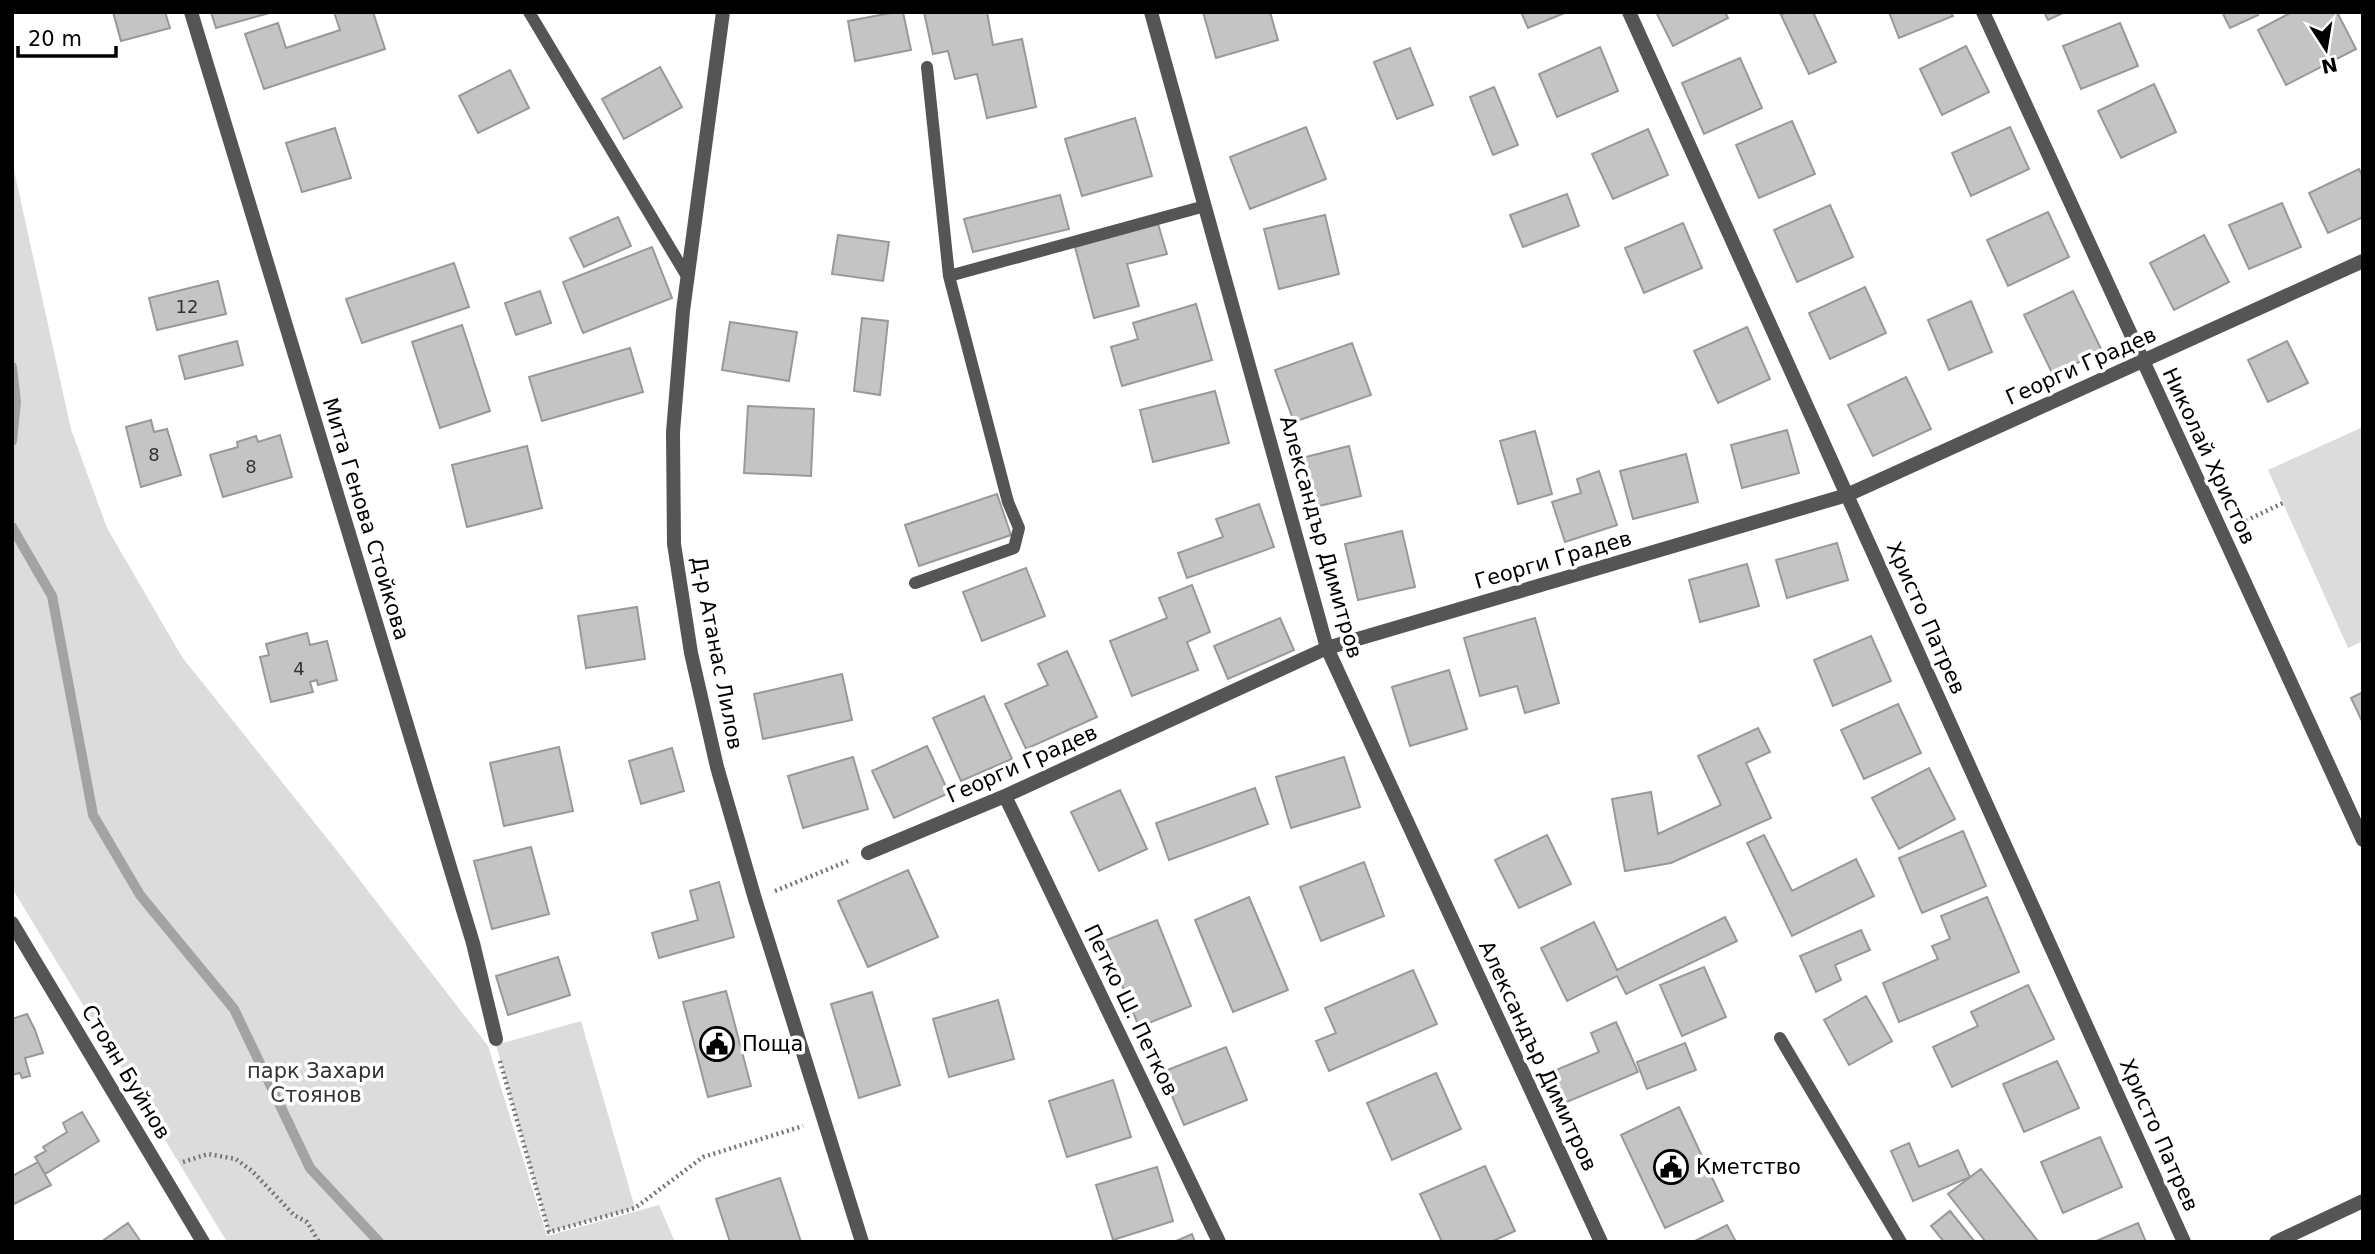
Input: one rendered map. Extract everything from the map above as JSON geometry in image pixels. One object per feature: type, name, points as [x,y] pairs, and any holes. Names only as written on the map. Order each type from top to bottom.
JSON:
[{"type":"street","name":"Мита Генова Стойкова","points":[[191,12],[473,943],[496,1039]]},
{"type":"street","name":"Д-р Атанас Лилов","points":[[723,12],[688,278],[673,432],[674,544],[691,653],[717,767],[755,899],[862,1242]]},
{"type":"street","name":"Александър Димитров","points":[[1151,12],[1327,649],[1601,1242]]},
{"type":"street","name":"Христо Патрев","points":[[1629,12],[2184,1242]]},
{"type":"street","name":"Николай Христов","points":[[1983,12],[2363,840]]},
{"type":"street","name":"Георги Градев","points":[[868,853],[1005,796],[1327,649],[1847,495],[2363,261]]},
{"type":"street","name":"Петко Ш. Петков","points":[[1005,796],[1219,1242]]},
{"type":"street","name":"Стоян Буйнов","points":[[12,923],[203,1242]]},
{"type":"street","points":[[2276,1242],[2363,1201]]},
{"type":"lane","points":[[529,12],[688,278]]},
{"type":"lane","points":[[915,583],[1014,548],[1019,528],[1008,502],[949,276],[927,67]]},
{"type":"lane","points":[[949,276],[1205,206]]},
{"type":"lane","points":[[1780,1038],[1901,1242]]},
{"type":"path","points":[[2221,533],[2283,503]]},
{"type":"path","points":[[755,899],[868,853]]},
{"type":"path","points":[[496,1039],[551,1242]]},
{"type":"path","points":[[549,1232],[635,1208],[703,1157],[824,1120]]},
{"type":"path","points":[[158,1167],[208,1154],[236,1159],[252,1171],[294,1215],[307,1223],[319,1242]]},
{"type":"green space","name":"парк Захари Стоянов","points":[[12,161],[71,429],[107,528],[182,657],[488,1046],[547,1236],[659,1205],[675,1242],[227,1242],[12,888]]},
{"type":"green space","points":[[2363,427],[2363,641],[2348,648],[2268,470]]},
{"type":"green space","points":[[581,1021],[635,1208],[549,1232],[496,1045]]},
{"type":"building","points":[[113,12],[165,12],[170,28],[121,41]]},
{"type":"building","points":[[211,12],[273,12],[216,28]]},
{"type":"building","points":[[334,12],[373,12],[385,49],[264,89],[245,34],[278,23],[286,48],[340,30]]},
{"type":"building","points":[[903,12],[911,50],[855,61],[848,21]]},
{"type":"building","points":[[924,12],[987,12],[993,45],[1022,39],[1036,107],[987,118],[977,74],[955,79],[948,51],[933,54]]},
{"type":"building","points":[[1203,12],[1270,12],[1278,40],[1216,58]]},
{"type":"building","points":[[1521,12],[1567,12],[1528,28]]},
{"type":"building","points":[[1656,12],[1725,12],[1728,18],[1673,46]]},
{"type":"building","points":[[1787,12],[1813,12],[1836,62],[1809,74],[1781,15]]},
{"type":"building","points":[[1889,12],[1951,12],[1953,16],[1899,38]]},
{"type":"building","points":[[2044,12],[2065,12],[2048,20]]},
{"type":"building","points":[[2222,12],[2256,12],[2258,15],[2230,28]]},
{"type":"building","points":[[2292,12],[2337,12],[2356,49],[2286,85],[2258,30]]},
{"type":"building","points":[[2120,23],[2138,66],[2081,89],[2063,46]]},
{"type":"building","points":[[1966,46],[1989,92],[1942,115],[1920,69]]},
{"type":"building","points":[[1600,47],[1618,91],[1557,117],[1539,74]]},
{"type":"building","points":[[1410,48],[1433,105],[1397,119],[1374,62]]},
{"type":"building","points":[[1740,58],[1762,108],[1704,134],[1682,83]]},
{"type":"building","points":[[660,67],[682,107],[624,139],[602,99]]},
{"type":"building","points":[[510,70],[529,108],[478,133],[459,96]]},
{"type":"building","points":[[2154,84],[2176,132],[2121,158],[2098,111]]},
{"type":"building","points":[[1494,87],[1518,145],[1493,155],[1470,97]]},
{"type":"building","points":[[1135,118],[1152,176],[1082,196],[1065,139]]},
{"type":"building","points":[[1792,121],[1815,174],[1759,198],[1736,145]]},
{"type":"building","points":[[1306,127],[1326,179],[1250,209],[1230,157]]},
{"type":"building","points":[[2010,127],[2029,169],[1971,196],[1952,153]]},
{"type":"building","points":[[335,128],[351,178],[302,192],[286,143]]},
{"type":"building","points":[[1648,129],[1668,175],[1613,199],[1592,154]]},
{"type":"building","points":[[2359,169],[2363,177],[2363,217],[2328,233],[2309,193]]},
{"type":"building","points":[[1567,194],[1579,226],[1523,247],[1510,215]]},
{"type":"building","points":[[1060,195],[1069,229],[973,252],[964,219]]},
{"type":"building","points":[[2282,203],[2301,247],[2249,269],[2229,225]]},
{"type":"building","points":[[1830,205],[1853,257],[1797,282],[1774,230]]},
{"type":"building","points":[[2048,212],[2069,257],[2008,286],[1987,240]]},
{"type":"building","points":[[1325,215],[1339,274],[1279,289],[1264,229]]},
{"type":"building","points":[[618,217],[631,246],[584,267],[570,238]]},
{"type":"building","points":[[1683,223],[1702,268],[1644,293],[1625,248]]},
{"type":"building","points":[[1158,224],[1167,254],[1127,264],[1139,306],[1094,318],[1075,247]]},
{"type":"building","points":[[838,235],[889,242],[883,281],[832,274]]},
{"type":"building","points":[[2204,235],[2229,282],[2174,310],[2150,263]]},
{"type":"building","points":[[652,247],[672,298],[583,333],[563,282]]},
{"type":"building","points":[[454,263],[469,307],[362,343],[346,299]]},
{"type":"building","points":[[218,281],[226,314],[157,330],[149,298]]},
{"type":"building","points":[[1865,287],[1886,333],[1830,359],[1809,313]]},
{"type":"building","points":[[540,291],[551,323],[516,335],[505,303]]},
{"type":"building","points":[[2073,291],[2102,351],[2053,375],[2024,315]]},
{"type":"building","points":[[1971,301],[1992,352],[1949,370],[1928,320]]},
{"type":"building","points":[[1196,304],[1212,360],[1122,386],[1111,347],[1138,339],[1133,323]]},
{"type":"building","points":[[862,318],[888,321],[880,395],[854,391]]},
{"type":"building","points":[[730,322],[797,332],[789,381],[722,370]]},
{"type":"building","points":[[462,325],[490,411],[440,428],[412,342]]},
{"type":"building","points":[[1747,327],[1770,379],[1718,403],[1694,351]]},
{"type":"building","points":[[237,341],[243,365],[185,379],[179,356]]},
{"type":"building","points":[[2287,341],[2308,383],[2268,402],[2248,360]]},
{"type":"building","points":[[1352,343],[1371,395],[1294,422],[1275,370]]},
{"type":"building","points":[[630,348],[643,392],[542,421],[529,377]]},
{"type":"building","points":[[1906,377],[1931,429],[1873,456],[1848,405]]},
{"type":"building","points":[[1215,391],[1229,443],[1153,462],[1140,410]]},
{"type":"building","points":[[748,406],[814,409],[811,476],[744,473]]},
{"type":"building","points":[[151,420],[154,432],[167,429],[181,475],[141,487],[126,427]]},
{"type":"building","points":[[1787,430],[1799,473],[1742,488],[1731,445]]},
{"type":"building","points":[[1535,431],[1552,494],[1518,504],[1500,441]]},
{"type":"building","points":[[280,435],[292,477],[223,497],[210,455],[238,447],[237,442],[256,436],[258,442]]},
{"type":"building","points":[[527,446],[542,508],[467,527],[452,465]]},
{"type":"building","points":[[1349,446],[1361,496],[1315,507],[1302,458]]},
{"type":"building","points":[[1686,454],[1698,502],[1633,519],[1620,471]]},
{"type":"building","points":[[1599,471],[1617,525],[1565,542],[1552,502],[1581,493],[1577,479]]},
{"type":"building","points":[[997,494],[1011,535],[919,566],[905,525]]},
{"type":"building","points":[[1259,504],[1274,547],[1187,578],[1178,553],[1223,537],[1216,519]]},
{"type":"building","points":[[1402,531],[1415,587],[1358,600],[1345,544]]},
{"type":"building","points":[[1837,543],[1848,580],[1787,598],[1776,560]]},
{"type":"building","points":[[1747,564],[1759,606],[1700,622],[1689,580]]},
{"type":"building","points":[[1026,568],[1045,616],[982,641],[963,592]]},
{"type":"building","points":[[1192,585],[1210,632],[1187,642],[1198,670],[1132,696],[1110,641],[1167,618],[1159,598]]},
{"type":"building","points":[[637,607],[645,659],[586,668],[578,616]]},
{"type":"building","points":[[1280,618],[1294,650],[1228,679],[1214,646]]},
{"type":"building","points":[[1535,618],[1559,703],[1525,713],[1517,686],[1480,696],[1464,638]]},
{"type":"building","points":[[307,633],[310,645],[327,641],[337,680],[318,685],[317,680],[310,682],[313,692],[271,702],[260,657],[269,655],[266,644]]},
{"type":"building","points":[[1871,636],[1891,681],[1833,706],[1814,660]]},
{"type":"building","points":[[1067,651],[1097,717],[1026,749],[1005,704],[1048,685],[1038,664]]},
{"type":"building","points":[[1449,670],[1467,729],[1410,746],[1392,687]]},
{"type":"building","points":[[842,674],[852,720],[763,739],[754,694]]},
{"type":"building","points":[[2363,692],[2363,721],[2362,721],[2351,698]]},
{"type":"building","points":[[984,696],[1012,759],[961,781],[933,718]]},
{"type":"building","points":[[1898,704],[1921,753],[1864,779],[1841,730]]},
{"type":"building","points":[[1758,728],[1770,752],[1746,763],[1771,818],[1671,863],[1625,871],[1612,799],[1651,792],[1658,834],[1721,805],[1698,756]]},
{"type":"building","points":[[927,746],[949,793],[894,818],[872,771]]},
{"type":"building","points":[[559,747],[573,811],[504,826],[490,763]]},
{"type":"building","points":[[672,748],[684,791],[641,804],[629,761]]},
{"type":"building","points":[[853,757],[868,809],[803,828],[788,776]]},
{"type":"building","points":[[1344,757],[1360,807],[1291,828],[1276,777]]},
{"type":"building","points":[[1929,768],[1955,819],[1899,849],[1872,798]]},
{"type":"building","points":[[1255,788],[1268,824],[1169,860],[1156,823]]},
{"type":"building","points":[[1120,790],[1147,849],[1099,871],[1071,812]]},
{"type":"building","points":[[1963,831],[1986,886],[1922,913],[1899,858]]},
{"type":"building","points":[[1547,835],[1571,884],[1519,908],[1495,860]]},
{"type":"building","points":[[1764,835],[1792,891],[1856,859],[1874,896],[1792,936],[1747,843]]},
{"type":"building","points":[[531,847],[549,914],[492,929],[474,861]]},
{"type":"building","points":[[1364,862],[1384,916],[1321,941],[1300,887]]},
{"type":"building","points":[[908,870],[938,937],[868,967],[838,901]]},
{"type":"building","points":[[719,882],[734,937],[659,958],[652,933],[698,920],[690,891]]},
{"type":"building","points":[[1249,897],[1288,990],[1233,1012],[1195,920]]},
{"type":"building","points":[[1987,897],[2019,972],[1899,1022],[1883,983],[1938,959],[1932,946],[1950,939],[1941,916]]},
{"type":"building","points":[[1725,917],[1737,941],[1626,994],[1617,976],[1567,1001],[1541,948],[1594,922],[1617,970]]},
{"type":"building","points":[[1157,920],[1191,1006],[1139,1027],[1104,941]]},
{"type":"building","points":[[1861,930],[1870,950],[1835,965],[1841,980],[1816,992],[1800,956]]},
{"type":"building","points":[[558,957],[570,995],[508,1015],[496,976]]},
{"type":"building","points":[[1704,967],[1726,1017],[1682,1036],[1660,985]]},
{"type":"building","points":[[1413,970],[1437,1024],[1329,1071],[1316,1041],[1336,1033],[1325,1008]]},
{"type":"building","points":[[2028,985],[2054,1039],[1952,1087],[1933,1047],[1978,1026],[1971,1012]]},
{"type":"building","name":"Поща","points":[[726,991],[751,1086],[708,1097],[683,1002]]},
{"type":"building","points":[[872,992],[900,1085],[859,1098],[831,1004]]},
{"type":"building","points":[[1866,996],[1892,1041],[1849,1065],[1824,1020]]},
{"type":"building","points":[[998,1000],[1014,1059],[949,1077],[933,1019]]},
{"type":"building","points":[[27,1014],[43,1053],[25,1058],[30,1076],[22,1078],[20,1073],[12,1075],[12,1019]]},
{"type":"building","points":[[1616,1022],[1638,1072],[1562,1104],[1549,1073],[1599,1052],[1591,1033]]},
{"type":"building","points":[[1685,1043],[1696,1070],[1647,1089],[1637,1062]]},
{"type":"building","points":[[1226,1047],[1247,1100],[1184,1125],[1162,1072]]},
{"type":"building","points":[[2057,1061],[2079,1108],[2024,1132],[2003,1084]]},
{"type":"building","points":[[1436,1073],[1461,1129],[1392,1160],[1367,1103]]},
{"type":"building","points":[[1113,1080],[1131,1137],[1067,1157],[1049,1101]]},
{"type":"building","points":[[1679,1107],[1723,1201],[1665,1228],[1621,1135]]},
{"type":"building","points":[[82,1112],[99,1141],[45,1174],[35,1157],[46,1151],[43,1147],[67,1132],[63,1123]]},
{"type":"building","points":[[2100,1137],[2122,1187],[2063,1213],[2041,1162]]},
{"type":"building","points":[[1909,1143],[1919,1167],[1958,1150],[1970,1177],[1913,1201],[1891,1151]]},
{"type":"building","points":[[38,1162],[51,1185],[12,1205],[12,1176]]},
{"type":"building","points":[[1485,1166],[1515,1231],[1491,1242],[1442,1242],[1420,1194]]},
{"type":"building","points":[[1157,1167],[1173,1221],[1113,1240],[1096,1185]]},
{"type":"building","points":[[1981,1169],[2037,1240],[2035,1242],[1986,1242],[1948,1194]]},
{"type":"building","points":[[780,1178],[801,1242],[730,1242],[716,1199]]},
{"type":"building","points":[[1950,1211],[1975,1242],[1944,1242],[1931,1226]]},
{"type":"building","points":[[128,1223],[141,1242],[101,1242]]},
{"type":"building","points":[[2138,1223],[2146,1242],[2094,1242]]},
{"type":"building","points":[[1727,1225],[1736,1242],[1693,1242]]},
{"type":"building","points":[[1192,1234],[1195,1242],[1174,1242]]},
{"type":"waterway","points":[[12,367],[16,402],[12,441]]},
{"type":"waterway","points":[[12,527],[52,596],[93,815],[140,895],[234,1009],[310,1168],[379,1242]]},
{"type":"place","name":"Поща","points":[[717,1044]]},
{"type":"place","name":"Кметство","points":[[1671,1167]]}]
